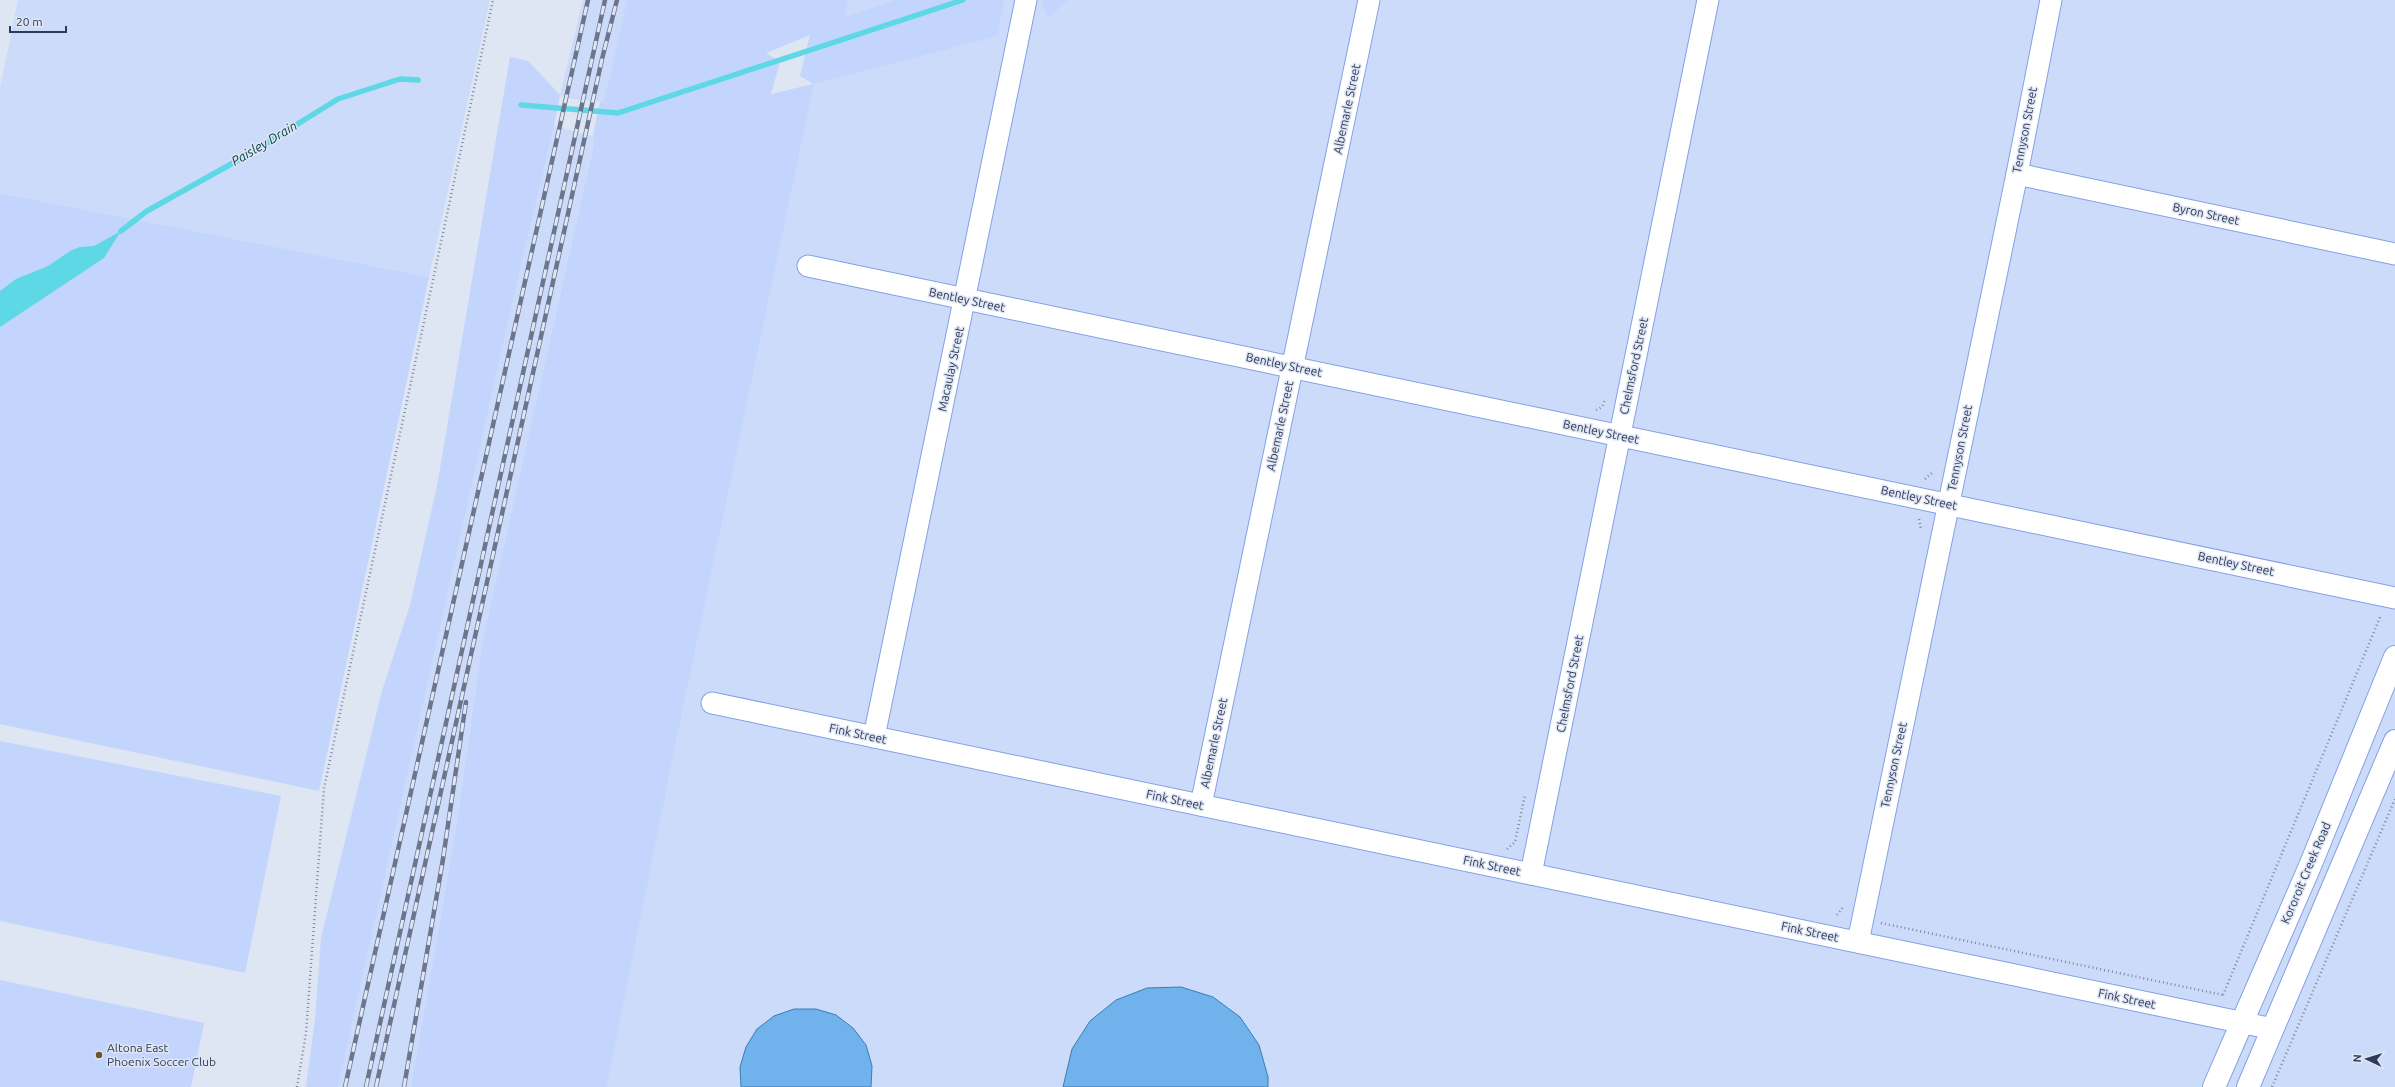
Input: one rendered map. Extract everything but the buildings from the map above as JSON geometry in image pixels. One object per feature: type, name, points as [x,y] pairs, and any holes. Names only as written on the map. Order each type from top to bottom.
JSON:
[{"type":"main road","name":"Kororoit Creek Road","points":[[2214,1087],[2310,866],[2395,657]]},
{"type":"main road","points":[[2248,1087],[2392,756]]},
{"type":"street","name":"Macaulay Street","points":[[874,737],[1026,0]]},
{"type":"street","name":"Albemarle Street","points":[[1201,805],[1369,0]]},
{"type":"street","name":"Chelmsford Street","points":[[1533,866],[1708,0]]},
{"type":"street","name":"Tennyson Street","points":[[1858,942],[2017,174],[2051,0]]},
{"type":"street","name":"Byron Street","points":[[2017,174],[2395,254]]},
{"type":"street","name":"Bentley Street","points":[[808,266],[2392,597]]},
{"type":"street","name":"Fink Street","points":[[712,703],[1201,805],[1533,866],[1858,942],[2273,1029]]},
{"type":"path","points":[[297,1087],[306,1033],[324,788],[493,0]]},
{"type":"path","points":[[1594,412],[1602,407],[1607,393]]},
{"type":"path","points":[[1922,480],[1933,474],[1935,468]]},
{"type":"path","points":[[1917,516],[1922,526],[1920,535]]},
{"type":"path","points":[[2214,1017],[2392,597]]},
{"type":"path","points":[[1526,788],[1515,842],[1504,851],[1533,866]]},
{"type":"path","points":[[2272,1087],[2395,799]]},
{"type":"path","points":[[1832,917],[1837,915],[1845,906],[1846,898]]},
{"type":"path","points":[[1837,915],[2223,995]]},
{"type":"shaded area","points":[[18,0],[490,0],[429,277],[0,193],[0,88]]},
{"type":"shaded area","points":[[583,0],[627,0],[604,102],[565,98],[560,95]]},
{"type":"shaded area","points":[[627,0],[848,0],[845,17],[895,0],[1004,0],[997,36],[814,84],[679,728],[607,1087],[411,1087],[456,829],[483,639],[594,143],[593,135],[600,102],[604,101]],"holes":[[[810,35],[800,76],[813,84],[771,94],[780,62],[766,53]]]},
{"type":"shaded area","points":[[848,0],[2395,0],[2395,1087],[607,1087],[679,728],[814,84],[832,79]]},
{"type":"shaded area","points":[[1043,0],[1068,0],[1048,18],[1042,4]]},
{"type":"shaded area","points":[[510,57],[528,61],[560,95],[554,126],[506,331],[338,1087],[306,1087],[315,1019],[321,938],[382,691],[410,605],[437,486]]},
{"type":"shaded area","points":[[554,126],[595,137],[483,639],[456,829],[411,1087],[338,1087],[506,331]]},
{"type":"shaded area","points":[[0,193],[429,277],[319,791],[0,724]]},
{"type":"shaded area","points":[[121,231],[104,258],[0,327],[0,291],[16,279],[48,266],[70,251],[80,247],[94,246]]},
{"type":"shaded area","points":[[0,741],[281,796],[245,973],[0,921]]},
{"type":"shaded area","name":"Altona East Phoenix Soccer Club","points":[[0,980],[204,1023],[191,1087],[0,1087]]},
{"type":"waterway","points":[[521,105],[618,113],[963,0]]},
{"type":"waterway","name":"Paisley Drain","points":[[121,231],[147,211],[249,154],[338,99],[400,79],[418,80]]},
{"type":"railway","points":[[345,1087],[588,0]]},
{"type":"railway","points":[[366,1087],[605,0]]},
{"type":"railway","points":[[376,1087],[602,59],[617,0]]},
{"type":"railway","points":[[404,1087],[443,859],[466,702]]},
{"type":"place","name":"Altona East Phoenix Soccer Club","points":[[99,1055]]}]
